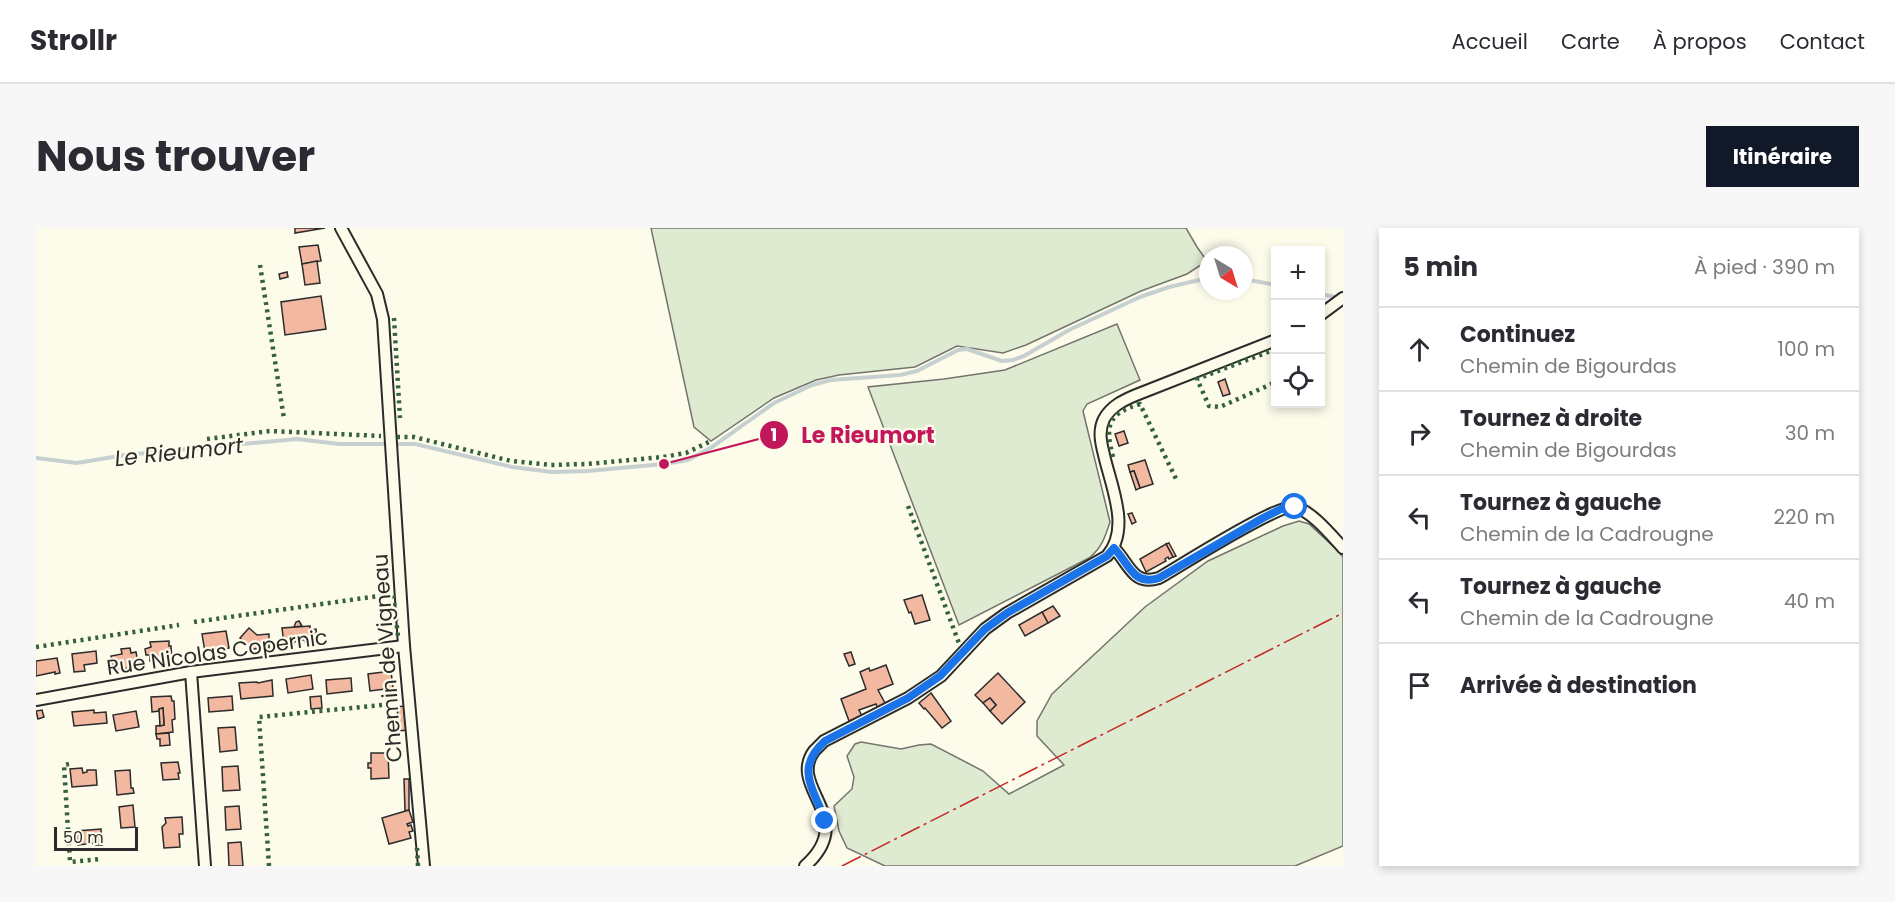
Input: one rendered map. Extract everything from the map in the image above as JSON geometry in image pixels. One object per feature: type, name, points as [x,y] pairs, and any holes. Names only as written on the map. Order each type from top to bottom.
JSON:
[{"type":"street","name":"Chemin de Vigneau","points":[[340,228],[377,294],[383,319],[404,646],[424,866]]},
{"type":"street","points":[[1325,311],[1342,299]]},
{"type":"street","points":[[805,866],[823,845],[826,832],[825,821],[808,775],[809,763],[814,751],[825,741],[908,698],[940,676],[985,629],[1007,613],[1107,556],[1114,548],[1117,540],[1117,508],[1100,442],[1100,430],[1112,409],[1122,401],[1271,342]]},
{"type":"street","points":[[1114,548],[1124,558],[1136,577],[1149,581],[1159,578],[1285,507],[1295,507],[1310,515],[1343,548]]},
{"type":"street","name":"Rue Nicolas Copernic","points":[[36,700],[191,672],[404,646]]},
{"type":"street","points":[[191,672],[205,866]]},
{"type":"green space","points":[[651,228],[1186,228],[1199,250],[1199,266],[1187,274],[1141,291],[1026,345],[1003,353],[957,346],[915,367],[839,375],[816,380],[774,398],[711,441],[694,427]]},
{"type":"green space","points":[[1117,324],[1140,380],[1087,404],[1083,411],[1110,522],[1102,542],[1089,558],[959,625],[868,387],[1005,370]]},
{"type":"green space","points":[[1299,521],[1309,524],[1343,557],[1343,846],[1295,866],[885,866],[847,848],[839,831],[834,806],[852,789],[854,777],[847,756],[855,744],[861,742],[901,749],[931,744],[983,771],[1009,794],[1064,765],[1037,736],[1037,721],[1052,694],[1145,607],[1208,561],[1283,526]]},
{"type":"building","points":[[295,228],[325,228],[295,233]]},
{"type":"building","points":[[318,245],[321,261],[302,264],[299,247]]},
{"type":"building","points":[[317,261],[320,283],[305,285],[302,264]]},
{"type":"building","points":[[287,272],[288,277],[280,279],[279,274]]},
{"type":"building","points":[[321,296],[326,329],[285,335],[281,302]]},
{"type":"building","points":[[1225,379],[1230,394],[1223,396],[1218,382]]},
{"type":"building","points":[[1124,431],[1128,443],[1119,446],[1115,434]]},
{"type":"building","points":[[1145,460],[1153,484],[1140,488],[1134,471],[1130,472],[1128,465]]},
{"type":"building","points":[[1134,471],[1140,488],[1136,490],[1130,472]]},
{"type":"building","points":[[1132,513],[1136,522],[1132,524],[1128,514]]},
{"type":"building","points":[[1169,543],[1176,556],[1173,557],[1166,544]]},
{"type":"building","points":[[1166,544],[1173,557],[1169,559],[1168,557],[1166,561],[1146,572],[1140,559]]},
{"type":"building","points":[[922,595],[930,620],[915,624],[904,600]]},
{"type":"building","points":[[1053,606],[1060,616],[1048,623],[1042,612]]},
{"type":"building","points":[[1042,612],[1048,623],[1025,636],[1019,625]]},
{"type":"building","points":[[299,621],[302,626],[294,627],[296,622]]},
{"type":"building","points":[[310,626],[310,630],[316,629],[317,641],[296,640],[294,643],[284,644],[282,628]]},
{"type":"building","points":[[249,628],[257,635],[269,634],[269,648],[252,649],[240,638]]},
{"type":"building","points":[[226,631],[229,648],[213,653],[213,650],[205,652],[202,634]]},
{"type":"building","points":[[169,641],[172,659],[150,661],[150,655],[146,655],[145,649],[151,647],[150,642]]},
{"type":"building","points":[[130,648],[131,653],[136,652],[139,667],[113,670],[111,656],[122,654],[121,649]]},
{"type":"building","points":[[96,651],[97,663],[84,665],[85,671],[74,672],[72,654]]},
{"type":"building","points":[[851,652],[855,664],[849,666],[844,654]]},
{"type":"building","points":[[57,658],[60,673],[36,676],[36,661]]},
{"type":"building","points":[[886,665],[893,684],[878,690],[885,703],[878,709],[876,704],[859,710],[862,716],[849,721],[841,699],[866,689],[860,672]]},
{"type":"building","points":[[391,671],[393,688],[370,691],[368,674]]},
{"type":"building","points":[[998,673],[1025,702],[1002,724],[990,711],[996,705],[990,698],[983,703],[975,695]]},
{"type":"building","points":[[311,675],[313,689],[288,693],[286,679]]},
{"type":"building","points":[[351,678],[352,691],[327,694],[326,680]]},
{"type":"building","points":[[272,680],[273,696],[241,699],[239,683]]},
{"type":"building","points":[[931,693],[951,721],[942,728],[919,703]]},
{"type":"building","points":[[171,696],[174,701],[175,719],[172,720],[173,732],[156,734],[156,726],[164,725],[163,708],[152,712],[151,697]]},
{"type":"building","points":[[232,696],[233,710],[209,712],[208,698]]},
{"type":"building","points":[[321,696],[322,708],[311,709],[310,697]]},
{"type":"building","points":[[990,698],[996,705],[990,711],[983,703]]},
{"type":"building","points":[[404,706],[407,730],[399,731],[397,707]]},
{"type":"building","points":[[163,708],[164,725],[160,726],[159,709]]},
{"type":"building","points":[[42,710],[44,717],[38,719],[36,711]]},
{"type":"building","points":[[94,710],[94,713],[106,712],[107,723],[74,726],[72,712]]},
{"type":"building","points":[[136,711],[139,727],[116,731],[113,715]]},
{"type":"building","points":[[235,727],[237,750],[220,752],[218,728]]},
{"type":"building","points":[[169,733],[170,745],[160,746],[160,739],[157,739],[156,734]]},
{"type":"building","points":[[371,753],[388,753],[389,778],[371,779],[371,768],[368,768],[368,763],[371,763]]},
{"type":"building","points":[[178,762],[179,779],[163,780],[161,763]]},
{"type":"building","points":[[238,766],[240,790],[223,791],[222,767]]},
{"type":"building","points":[[82,768],[83,773],[87,770],[96,770],[97,785],[72,787],[70,769]]},
{"type":"building","points":[[130,770],[131,788],[134,793],[117,795],[115,771]]},
{"type":"building","points":[[404,779],[409,779],[409,810],[405,811]]},
{"type":"building","points":[[133,805],[135,827],[121,828],[119,807]]},
{"type":"building","points":[[239,806],[241,829],[226,830],[225,807]]},
{"type":"building","points":[[409,810],[413,822],[407,824],[411,825],[413,831],[409,832],[411,838],[389,844],[382,818]]},
{"type":"building","points":[[182,817],[183,834],[179,834],[180,847],[164,848],[162,827],[166,823],[165,818]]},
{"type":"building","points":[[101,829],[102,845],[96,845],[96,843],[78,845],[76,831]]},
{"type":"building","points":[[241,842],[243,866],[229,866],[228,843]]},
{"type":"waterway","name":"Le Rieumort","points":[[36,458],[77,463],[125,455],[297,439],[339,444],[415,444],[512,467],[552,472],[664,464],[688,460],[712,447],[774,403],[812,385],[831,380],[900,375],[917,371],[958,350],[967,349],[1002,361],[1013,360],[1069,330],[1140,297],[1199,280]]},
{"type":"waterway","name":"Le Rieumort","points":[[1253,281],[1271,284]]},
{"type":"waterway","name":"Le Rieumort","points":[[1325,295],[1340,298]]},
{"type":"hedge","points":[[260,265],[284,419]]},
{"type":"hedge","points":[[394,318],[400,418]]},
{"type":"hedge","points":[[1271,351],[1197,379],[1209,406],[1220,407],[1271,384]]},
{"type":"hedge","points":[[1113,457],[1109,437],[1111,423],[1121,412],[1140,404],[1177,481]]},
{"type":"hedge","points":[[207,439],[270,431],[381,436]]},
{"type":"hedge","points":[[397,437],[414,437],[511,461],[551,465],[663,457],[686,453],[711,441]]},
{"type":"hedge","points":[[908,506],[960,646]]},
{"type":"hedge","points":[[194,622],[393,594],[398,636]]},
{"type":"hedge","points":[[36,647],[179,625]]},
{"type":"hedge","points":[[269,866],[259,717],[382,705]]},
{"type":"hedge","points":[[69,764],[64,765],[70,862],[100,859]]},
{"type":"hedge","points":[[417,848],[418,866]]},
{"type":"power","points":[[842,866],[1343,613]]},
{"type":"place","name":"Le Rieumort","points":[[664,464]]},
{"type":"route","points":[[825,821],[808,775],[809,763],[814,751],[825,741],[908,698],[940,676],[985,629],[1007,613],[1107,556],[1114,548],[1124,558],[1136,577],[1149,581],[1159,578],[1263,518],[1285,507],[1295,507]]}]
